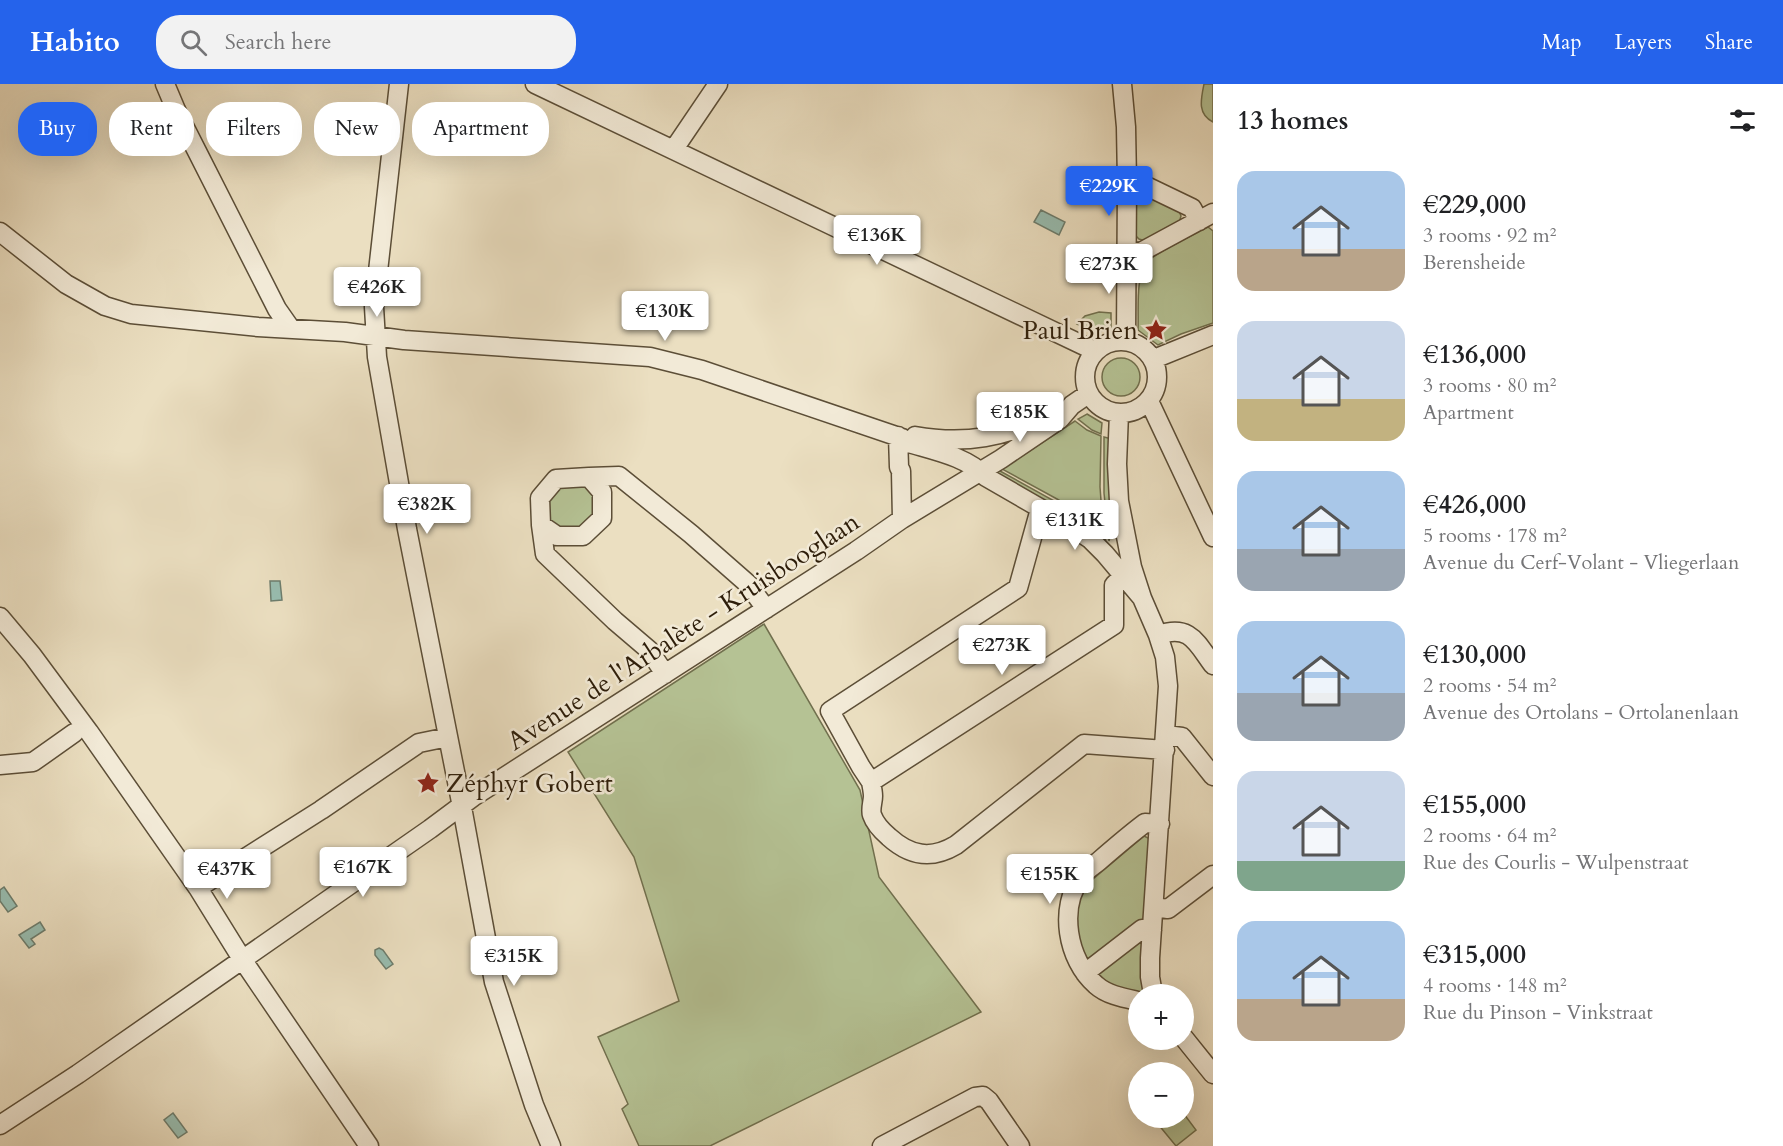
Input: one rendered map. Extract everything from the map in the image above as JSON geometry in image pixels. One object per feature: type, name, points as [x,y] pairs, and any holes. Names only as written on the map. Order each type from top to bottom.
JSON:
[{"type":"street","points":[[165,84],[277,309],[291,328]]},
{"type":"street","points":[[399,84],[374,307],[377,357],[407,529],[494,982],[534,1105],[551,1146]]},
{"type":"street","points":[[535,84],[1095,351]]},
{"type":"street","points":[[674,149],[718,84]]},
{"type":"street","points":[[1122,84],[1127,182],[1126,340]]},
{"type":"street","points":[[1127,182],[1140,183],[1206,217],[1141,252],[1127,252]]},
{"type":"street","points":[[0,232],[66,284],[105,306],[131,314],[311,329],[404,340],[650,357],[702,370],[964,461],[986,477],[1064,522],[1128,571]]},
{"type":"street","points":[[1154,359],[1213,335]]},
{"type":"street","points":[[1126,340],[1144,348],[1154,359],[1158,374],[1157,383],[1149,400],[1142,407],[1131,412],[1119,413],[1106,410],[1095,402],[1088,394],[1085,376],[1088,361],[1095,351],[1109,342],[1126,340]]},
{"type":"street","name":"Avenue de l'Arbalète - Kruisbooglaan","points":[[242,959],[462,807],[473,797],[856,551],[902,519],[1001,459],[1060,419],[1072,405],[1088,394]]},
{"type":"street","points":[[1149,400],[1213,537]]},
{"type":"street","points":[[900,437],[911,435],[931,439],[991,437],[1039,421],[1072,405]]},
{"type":"street","points":[[1119,413],[1117,464],[1119,501],[1128,571],[1158,635],[1165,657],[1168,686],[1152,930],[1151,984]]},
{"type":"street","points":[[900,437],[902,519]]},
{"type":"street","points":[[991,437],[1002,445],[1001,459]]},
{"type":"street","points":[[980,471],[978,461],[991,437]]},
{"type":"street","points":[[665,674],[649,650],[545,554],[540,498],[556,479],[619,476],[748,584],[766,609]]},
{"type":"street","points":[[541,525],[557,536],[584,536],[602,518],[602,492],[589,477]]},
{"type":"street","points":[[1040,509],[1018,588],[830,711],[871,782],[873,796],[871,813],[880,829],[895,843],[909,851],[919,854],[947,850],[1084,744],[1165,743],[1182,737],[1213,776]]},
{"type":"street","points":[[871,782],[1114,625],[1114,585],[1128,571]]},
{"type":"street","points":[[0,617],[72,708],[198,888],[242,959],[369,1146]]},
{"type":"street","points":[[1158,635],[1180,630],[1193,639],[1213,665]]},
{"type":"street","points":[[0,765],[33,762],[74,733]]},
{"type":"street","points":[[198,888],[321,810],[418,743],[448,737]]},
{"type":"street","points":[[1128,998],[1106,992],[1095,985],[1085,973],[1070,940],[1068,908],[1072,891],[1083,874],[1145,823],[1160,824]]},
{"type":"street","points":[[1154,908],[1168,909],[1213,875]]},
{"type":"street","points":[[1085,973],[1142,929],[1152,930]]},
{"type":"street","points":[[0,1125],[78,1074],[242,959]]},
{"type":"street","points":[[1194,1050],[1213,1074]]},
{"type":"street","points":[[890,1144],[975,1097],[983,1096],[989,1101],[1020,1146]]},
{"type":"green space","points":[[1204,84],[1213,84],[1213,122],[1204,115],[1201,106]]},
{"type":"green space","points":[[1147,192],[1179,211],[1181,216],[1179,223],[1145,241],[1135,235],[1136,199],[1139,194]]},
{"type":"green space","points":[[1208,227],[1213,231],[1213,323],[1158,345],[1138,330],[1139,285],[1143,268],[1158,254]]},
{"type":"green space","points":[[1099,312],[1111,313],[1111,327],[1096,334],[1077,324],[1085,316]]},
{"type":"green space","points":[[1121,358],[1135,363],[1140,377],[1135,391],[1121,396],[1107,391],[1102,377],[1107,363]]},
{"type":"green space","points":[[1087,414],[1102,423],[1101,434],[1078,419]]},
{"type":"green space","points":[[1075,421],[1101,436],[1102,514],[1092,520],[1002,469]]},
{"type":"green space","points":[[1104,437],[1112,439],[1113,519],[1109,541],[1104,493]]},
{"type":"green space","points":[[1000,471],[1083,517],[1105,535],[1106,545],[996,473]]},
{"type":"green space","points":[[583,481],[598,494],[599,515],[585,532],[561,533],[549,522],[547,500],[563,482]]},
{"type":"green space","points":[[764,624],[860,790],[879,877],[981,1012],[710,1146],[639,1146],[622,1109],[628,1104],[598,1037],[679,1001],[634,857],[568,752]]},
{"type":"green space","points":[[1144,836],[1150,839],[1143,984],[1128,984],[1128,992],[1121,992],[1103,983],[1087,963],[1076,941],[1075,910],[1086,885]]},
{"type":"green space","points":[[1194,1127],[1196,1130],[1176,1146],[1161,1128]]},
{"type":"water","points":[[1041,210],[1065,222],[1059,235],[1034,222]]},
{"type":"water","points":[[270,581],[280,581],[282,600],[271,601]]},
{"type":"water","points":[[4,887],[17,906],[8,912],[0,901],[0,890]]},
{"type":"water","points":[[40,922],[45,930],[31,939],[35,944],[29,948],[19,935]]},
{"type":"water","points":[[379,948],[393,964],[386,969],[375,955],[375,950]]},
{"type":"water","points":[[173,1113],[187,1132],[178,1138],[164,1120]]},
{"type":"place","name":"Paul Brien","points":[[1156,330]]},
{"type":"place","name":"Zéphyr Gobert","points":[[428,783]]}]
